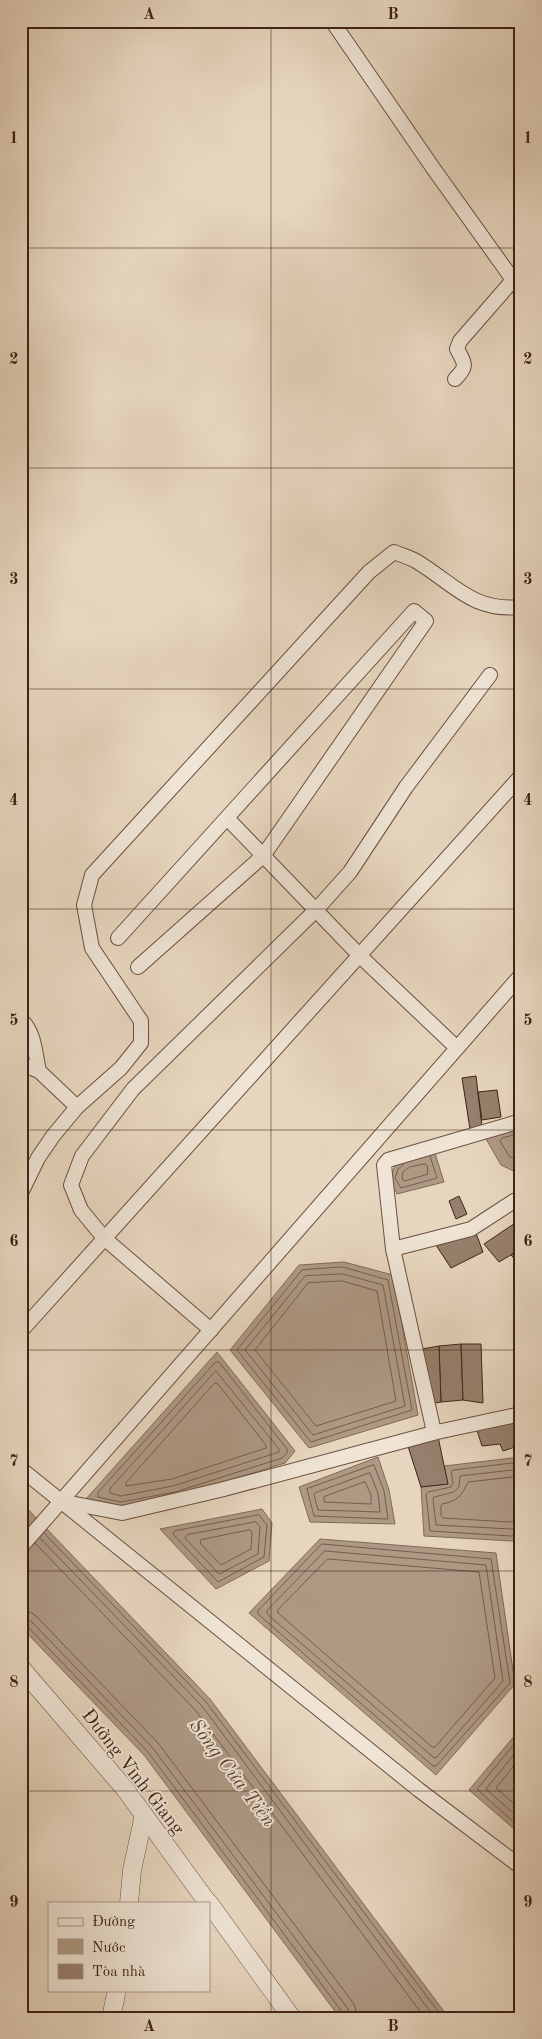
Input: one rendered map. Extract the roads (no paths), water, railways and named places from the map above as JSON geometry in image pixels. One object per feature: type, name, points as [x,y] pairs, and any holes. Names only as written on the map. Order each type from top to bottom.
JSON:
[{"type":"street","points":[[332,21],[432,168],[517,285],[460,341],[457,349],[465,365],[464,370],[455,379]]},
{"type":"street","points":[[21,1193],[38,1158],[77,1107],[121,1068],[141,1043],[141,1021],[92,948],[84,905],[92,875],[369,572],[394,552],[416,561],[459,593],[482,603],[512,608],[521,607]]},
{"type":"street","points":[[118,938],[414,611],[426,621],[263,856],[138,967]]},
{"type":"street","points":[[211,1330],[104,1238],[81,1210],[71,1185],[82,1156],[133,1089],[316,910],[350,872],[406,786],[490,675]]},
{"type":"street","points":[[21,1331],[521,776]]},
{"type":"street","points":[[227,818],[360,956],[457,1048]]},
{"type":"street","points":[[21,1547],[521,975]]},
{"type":"street","points":[[21,1020],[28,1026],[32,1035],[39,1072]]},
{"type":"street","points":[[21,1064],[39,1072],[77,1107]]},
{"type":"street","points":[[434,1432],[393,1249],[385,1162],[521,1121]]},
{"type":"street","points":[[393,1249],[471,1229],[514,1201],[521,1204]]},
{"type":"street","points":[[61,1502],[122,1513],[220,1490],[434,1432],[521,1414]]},
{"type":"street","points":[[21,1469],[284,1679],[419,1790],[521,1867]]},
{"type":"street","name":"Đường Vĩnh Giang","points":[[21,1668],[101,1759],[207,1902]]},
{"type":"street","points":[[129,1902],[132,1870],[144,1815]]},
{"type":"street","name":"Đường Vĩnh Giang","points":[[210,1906],[292,2018]]},
{"type":"street","points":[[111,2018],[117,1992]]},
{"type":"water","points":[[521,1121],[520,1174],[501,1165],[482,1132]]},
{"type":"water","points":[[434,1150],[444,1182],[397,1194],[390,1179],[397,1164],[406,1157]]},
{"type":"water","points":[[344,1262],[393,1275],[418,1415],[309,1448],[230,1350],[299,1265]]},
{"type":"water","points":[[217,1352],[295,1451],[285,1463],[176,1497],[121,1507],[86,1499]]},
{"type":"water","points":[[378,1457],[389,1490],[395,1524],[310,1522],[299,1487]]},
{"type":"water","points":[[521,1457],[521,1539],[512,1541],[424,1536],[421,1487],[448,1484],[444,1466]]},
{"type":"water","name":"Sông Cửa Tiền","points":[[21,1502],[210,1699],[449,2018],[340,2018],[144,1755],[21,1627]]},
{"type":"water","points":[[262,1509],[272,1523],[269,1561],[216,1589],[160,1529]]},
{"type":"water","points":[[320,1539],[496,1553],[515,1684],[436,1775],[249,1613]]},
{"type":"water","points":[[521,1728],[521,1835],[469,1790]]}]
